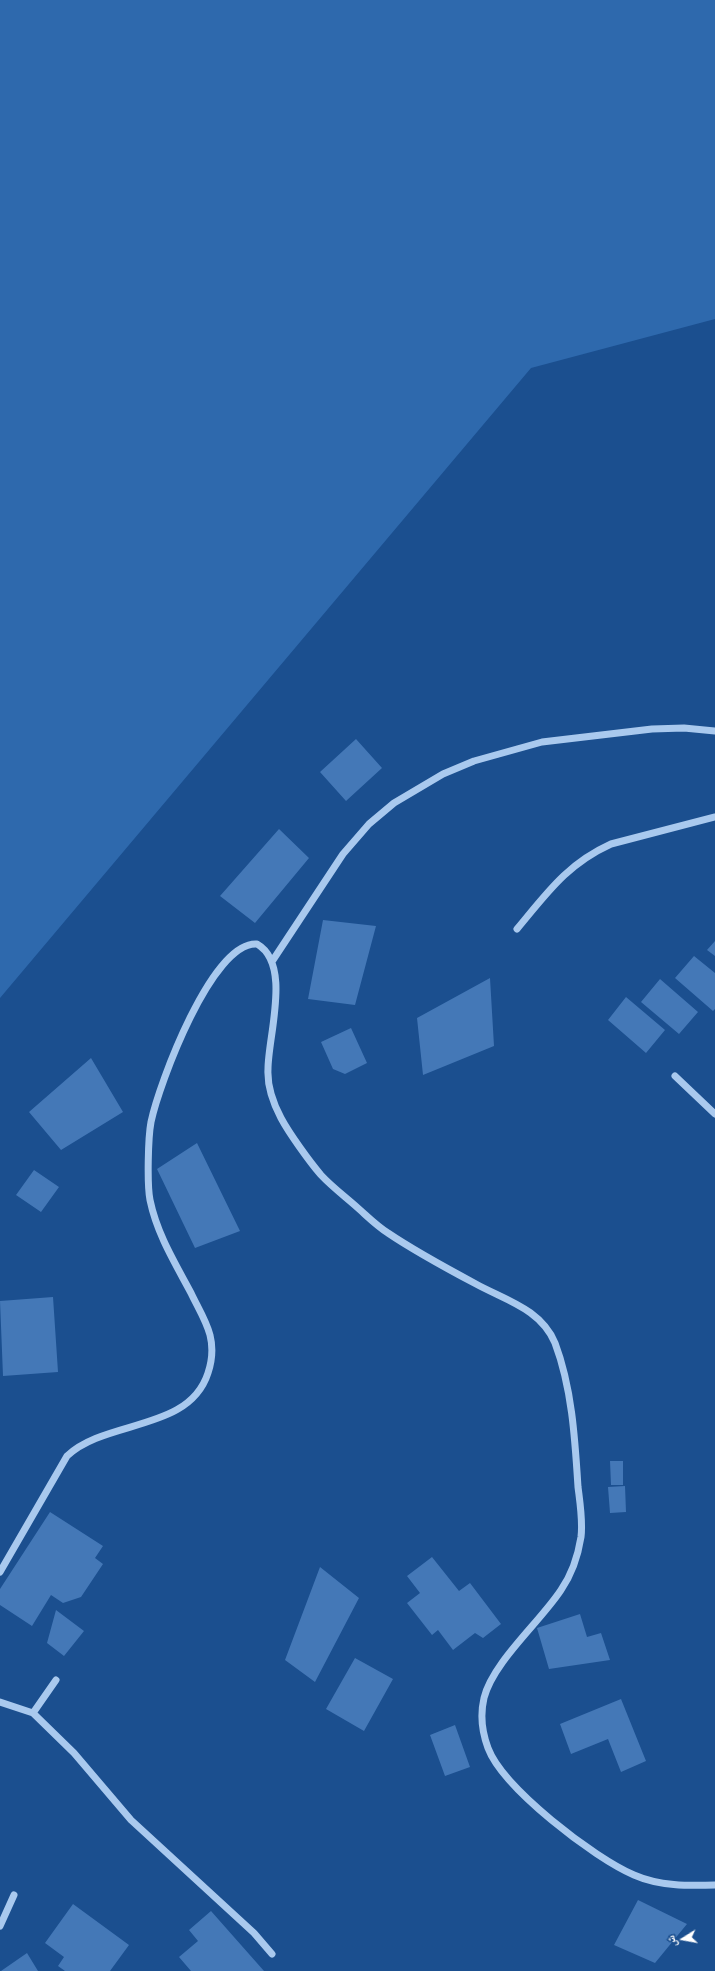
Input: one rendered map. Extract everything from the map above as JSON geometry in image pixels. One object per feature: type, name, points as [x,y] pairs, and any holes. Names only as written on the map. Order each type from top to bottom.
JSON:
[{"type":"street","points":[[273,960],[343,854],[369,824],[394,803],[443,774],[474,761],[542,742],[652,729],[684,728],[715,731]]},
{"type":"street","points":[[517,929],[566,872],[595,851],[611,844],[715,817]]},
{"type":"street","points":[[0,1572],[66,1456],[74,1449],[98,1437],[174,1412],[190,1402],[200,1391],[205,1380],[212,1357],[210,1335],[198,1307],[163,1241],[149,1199],[148,1176],[151,1124],[161,1084],[184,1032],[208,985],[227,961],[240,949],[248,945],[258,944],[262,946],[273,960],[277,987],[268,1068],[268,1084],[274,1103],[282,1120],[321,1175],[387,1232],[477,1285],[520,1306],[536,1317],[554,1340],[564,1376],[575,1439],[582,1533],[573,1570],[562,1590],[493,1674],[484,1698],[482,1724],[489,1750],[511,1784],[527,1799],[583,1844],[632,1874],[652,1881],[670,1884],[715,1885]]},
{"type":"street","points":[[675,1076],[715,1114]]},
{"type":"street","points":[[33,1713],[56,1680]]},
{"type":"street","points":[[0,1702],[33,1713],[74,1752],[132,1820],[254,1933],[272,1954]]},
{"type":"street","points":[[0,1926],[14,1895]]},
{"type":"shaded area","points":[[0,0],[715,0],[715,319],[531,368],[0,998]]},
{"type":"building","points":[[356,739],[382,768],[346,801],[320,772]]},
{"type":"building","points":[[279,829],[309,858],[255,923],[220,896]]},
{"type":"building","points":[[323,920],[376,926],[355,1005],[308,999]]},
{"type":"building","points":[[715,941],[715,956],[707,950]]},
{"type":"building","points":[[694,956],[715,973],[715,1009],[713,1011],[675,978]]},
{"type":"building","points":[[490,978],[494,1046],[423,1075],[417,1018]]},
{"type":"building","points":[[660,979],[698,1012],[679,1034],[641,1002]]},
{"type":"building","points":[[626,997],[665,1030],[646,1053],[608,1020]]},
{"type":"building","points":[[351,1028],[367,1063],[345,1074],[333,1069],[321,1042]]},
{"type":"building","points":[[91,1058],[123,1112],[61,1150],[29,1112]]},
{"type":"building","points":[[197,1143],[240,1231],[195,1248],[157,1169]]},
{"type":"building","points":[[34,1170],[59,1187],[41,1212],[16,1195]]},
{"type":"building","points":[[53,1297],[58,1372],[3,1376],[0,1301]]},
{"type":"building","points":[[610,1461],[623,1461],[623,1485],[611,1485]]},
{"type":"building","points":[[625,1486],[626,1512],[610,1513],[608,1487]]},
{"type":"building","points":[[50,1512],[103,1546],[95,1558],[103,1564],[81,1597],[63,1603],[51,1595],[32,1626],[0,1605],[0,1589]]},
{"type":"building","points":[[432,1557],[459,1591],[470,1583],[501,1624],[483,1638],[475,1633],[453,1650],[438,1630],[432,1635],[407,1603],[420,1593],[407,1576]]},
{"type":"building","points":[[320,1567],[359,1598],[315,1682],[285,1660]]},
{"type":"building","points":[[56,1610],[84,1631],[64,1656],[47,1643]]},
{"type":"building","points":[[580,1614],[587,1637],[601,1633],[610,1660],[549,1669],[537,1628]]},
{"type":"building","points":[[355,1658],[393,1679],[364,1731],[326,1709]]},
{"type":"building","points":[[621,1699],[646,1761],[621,1772],[608,1739],[571,1754],[560,1724]]},
{"type":"building","points":[[455,1725],[470,1767],[445,1776],[430,1735]]},
{"type":"building","points":[[638,1900],[687,1924],[655,1963],[614,1945]]},
{"type":"building","points":[[73,1904],[129,1945],[110,1971],[65,1971],[58,1966],[64,1957],[45,1943]]},
{"type":"building","points":[[211,1911],[264,1971],[191,1971],[179,1957],[198,1941],[189,1930]]},
{"type":"building","points":[[27,1953],[38,1971],[1,1971]]}]
